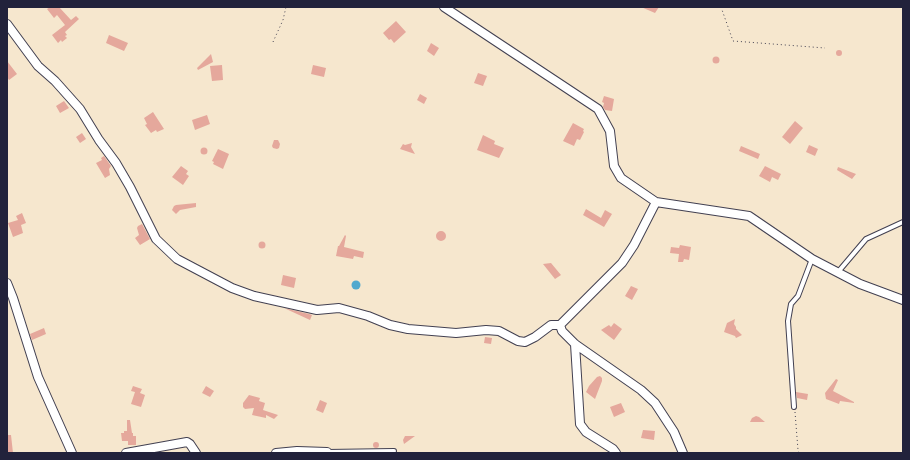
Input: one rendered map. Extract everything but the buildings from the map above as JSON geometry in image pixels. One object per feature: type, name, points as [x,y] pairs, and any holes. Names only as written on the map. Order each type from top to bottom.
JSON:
[{"type":"street","points":[[444,7],[598,109],[610,131],[614,166],[621,178],[656,202],[749,216],[812,259],[860,284],[903,300]]},
{"type":"street","points":[[7,24],[38,66],[55,81],[80,109],[130,186],[156,239],[177,259],[232,288],[254,296],[317,310],[339,308],[368,316],[390,325],[408,329],[456,333],[486,330],[499,331],[518,341],[525,342],[535,337],[551,325],[560,325],[622,263],[634,245],[656,202]]},
{"type":"street","points":[[7,283],[38,377],[72,453]]},
{"type":"street","points":[[560,325],[562,331],[575,344],[640,390],[655,403],[674,432],[683,453]]},
{"type":"street","points":[[575,344],[580,424],[586,432],[613,449],[616,453]]},
{"type":"street","points":[[126,453],[187,442],[196,453]]},
{"type":"street","points":[[276,453],[297,451],[327,452]]},
{"type":"lane","points":[[838,272],[866,239],[903,222]]},
{"type":"lane","points":[[794,407],[788,321],[791,304],[798,296],[812,259]]},
{"type":"lane","points":[[327,452],[394,451]]},
{"type":"path","points":[[273,42],[283,20],[286,7]]},
{"type":"path","points":[[721,7],[734,41],[825,48]]},
{"type":"path","points":[[794,407],[799,453]]},
{"type":"path","points":[[838,453],[857,453]]},
{"type":"water","points":[[356,280],[361,285],[356,290],[351,285]]}]
